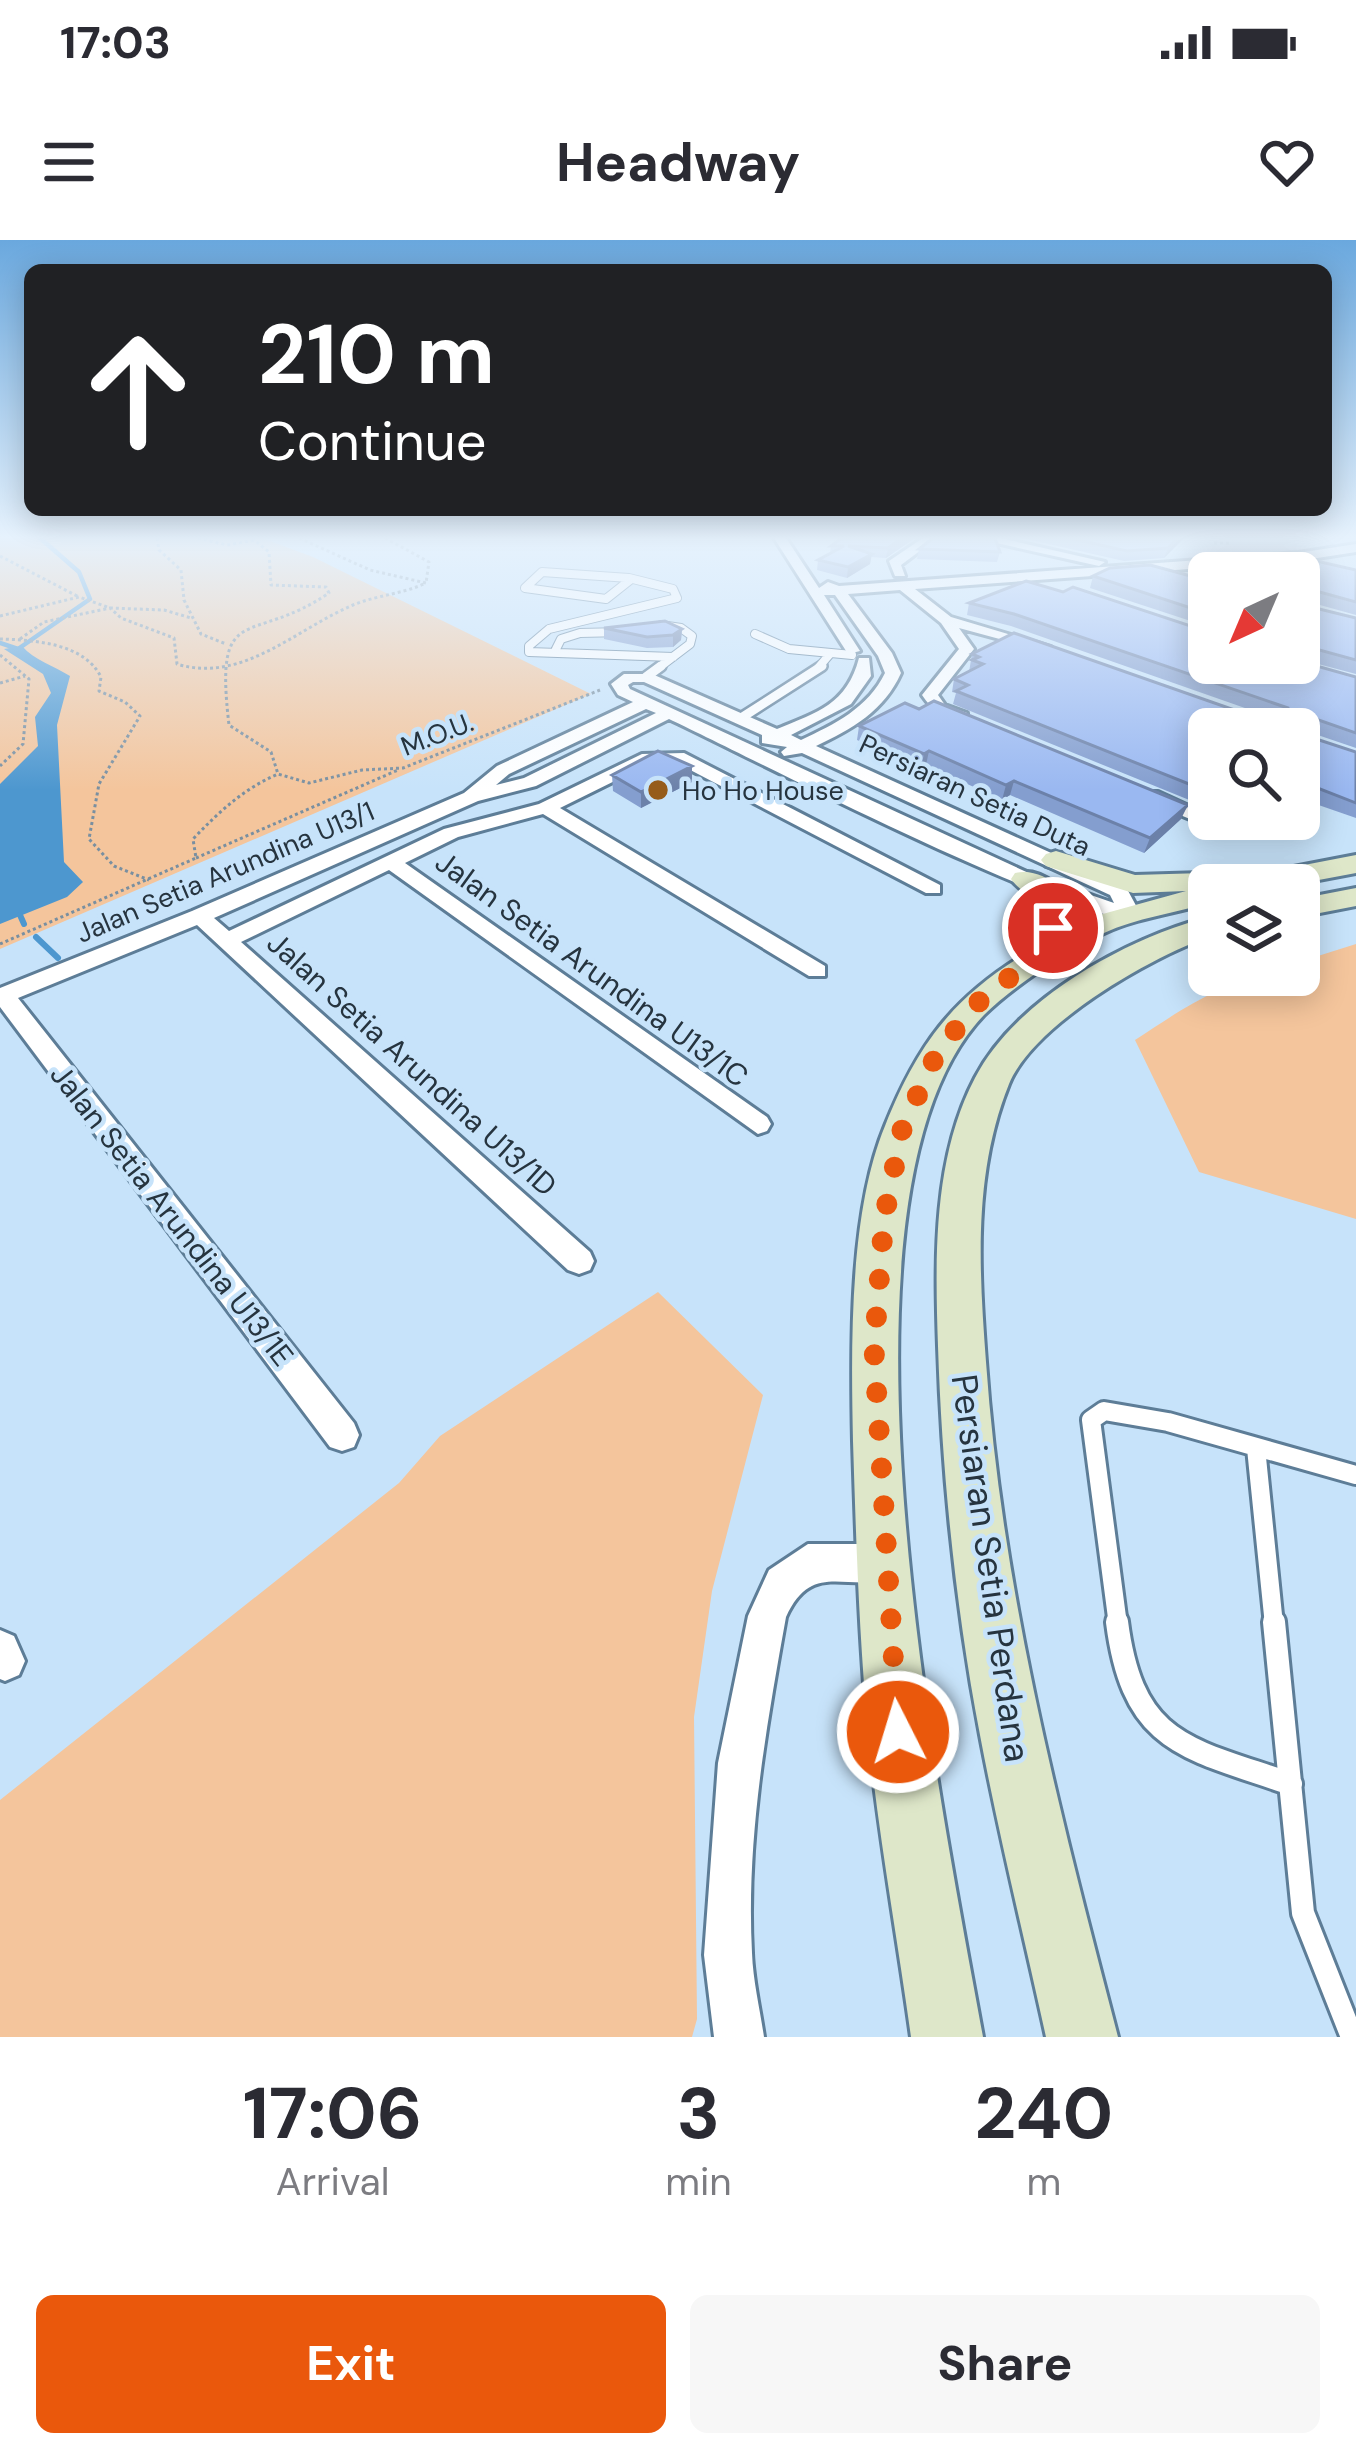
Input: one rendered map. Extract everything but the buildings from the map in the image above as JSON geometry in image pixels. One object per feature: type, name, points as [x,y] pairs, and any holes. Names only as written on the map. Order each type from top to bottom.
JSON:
[{"type":"main road","points":[[1056,860],[1133,884],[1188,883]]},
{"type":"main road","points":[[1320,871],[1356,864]]},
{"type":"main road","points":[[1008,979],[1032,946],[1066,921],[1060,904],[1026,879]]},
{"type":"main road","points":[[1320,897],[1356,896]]},
{"type":"main road","points":[[1320,904],[1356,896]]},
{"type":"main road","points":[[946,2037],[898,1732],[884,1564],[874,1349],[884,1218],[902,1130],[932,1063],[971,1008],[1062,942],[1129,913],[1188,899]]},
{"type":"main road","points":[[1129,913],[1161,918],[1188,915]]},
{"type":"main road","points":[[1013,1047],[1033,999],[1070,969],[1122,940],[1129,928],[1129,913]]},
{"type":"main road","name":"Persiaran Setia Perdana","points":[[1082,2037],[1009,1732],[966,1438],[957,1265],[966,1166],[991,1082],[1013,1047],[1091,982],[1162,942],[1188,934]]},
{"type":"street","points":[[748,749],[839,704],[859,688],[866,672],[834,622]]},
{"type":"street","points":[[773,761],[863,714],[893,674],[861,622]]},
{"type":"street","points":[[947,622],[967,649],[930,695],[939,708],[980,725]]},
{"type":"street","points":[[955,622],[1005,632],[1070,656]]},
{"type":"street","points":[[964,644],[987,633],[1005,632]]},
{"type":"street","points":[[856,656],[868,648],[885,655]]},
{"type":"street","points":[[646,677],[630,677],[619,684],[647,702]]},
{"type":"street","name":"Persiaran Setia Duta","points":[[646,677],[1056,860],[1119,891],[1129,913]]},
{"type":"street","points":[[471,796],[503,770],[647,702]]},
{"type":"street","name":"Persiaran Setia Duta","points":[[647,702],[1026,879],[1096,906],[1129,913]]},
{"type":"street","points":[[471,796],[530,782],[669,713]]},
{"type":"street","points":[[227,940],[451,832],[546,808],[648,758],[678,757],[933,889]]},
{"type":"street","points":[[1126,786],[1188,811]]},
{"type":"street","name":"Jalan Setia Arundina U13/1","points":[[1,996],[200,916],[471,796]]},
{"type":"street","points":[[546,808],[817,971]]},
{"type":"street","name":"Jalan Setia Arundina U13/1C","points":[[392,862],[758,1124]]},
{"type":"street","name":"Jalan Setia Arundina U13/1D","points":[[200,916],[578,1261]]},
{"type":"street","name":"Jalan Setia Arundina U13/1E","points":[[1,996],[342,1435]]},
{"type":"street","points":[[739,2037],[728,1954],[731,1858],[739,1762],[767,1616],[782,1582],[808,1563],[830,1559],[884,1564]]},
{"type":"lane","points":[[578,622],[549,629],[529,646],[529,652],[673,657]]},
{"type":"lane","points":[[646,677],[690,644],[692,636],[681,628],[655,625]]},
{"type":"lane","points":[[556,649],[571,634],[626,632],[638,627]]},
{"type":"lane","points":[[618,655],[626,632]]},
{"type":"lane","points":[[754,634],[789,649],[856,656]]},
{"type":"lane","points":[[741,718],[826,663],[830,654]]},
{"type":"lane","points":[[1291,1784],[1182,1746],[1157,1728],[1138,1700],[1120,1644],[1091,1420],[1104,1411],[1117,1412],[1356,1475]]},
{"type":"lane","points":[[1256,1448],[1303,1912],[1326,1981],[1352,2037]]},
{"type":"path","points":[[20,639],[45,622]]},
{"type":"path","points":[[131,622],[174,638],[177,664],[188,670],[222,666],[288,644],[326,622]]},
{"type":"path","points":[[193,622],[201,634],[226,644]]},
{"type":"path","points":[[196,858],[193,839],[226,804],[243,788],[278,774],[271,752],[229,724],[222,666],[233,634],[276,622]]},
{"type":"path","points":[[0,639],[20,639],[90,659],[101,667],[104,678],[99,691],[124,702],[140,716],[99,784],[89,839],[101,859],[129,876],[149,880]]},
{"type":"path","points":[[0,655],[29,679],[23,744],[0,766]]},
{"type":"path","points":[[0,683],[25,676]]},
{"type":"path","name":"M.O.U.","points":[[278,774],[309,783],[362,770],[403,768],[604,688]]},
{"type":"path","points":[[0,944],[403,768]]},
{"type":"shaded area","points":[[0,622],[445,622],[591,694],[0,949]]},
{"type":"shaded area","points":[[1356,944],[1356,1219],[1199,1172],[1135,1040],[1208,996],[1320,996],[1320,955]]},
{"type":"shaded area","points":[[658,1292],[763,1395],[712,1591],[694,1717],[697,2019],[692,2037],[0,2037],[0,1800],[399,1483],[440,1436]]},
{"type":"water","points":[[22,646],[70,676],[57,725],[64,862],[83,882],[67,897],[0,924],[0,784],[38,746],[35,717],[51,693],[43,674],[4,649]]},
{"type":"waterway","points":[[0,643],[18,649],[57,622]]},
{"type":"waterway","points":[[20,915],[24,924]]},
{"type":"waterway","points":[[36,937],[58,958]]},
{"type":"place","name":"Ho Ho House","points":[[658,790]]},
{"type":"route","points":[[898,1732],[874,1349],[884,1218],[902,1130],[932,1063],[971,1008],[1008,979],[1032,946],[1053,928]]}]
